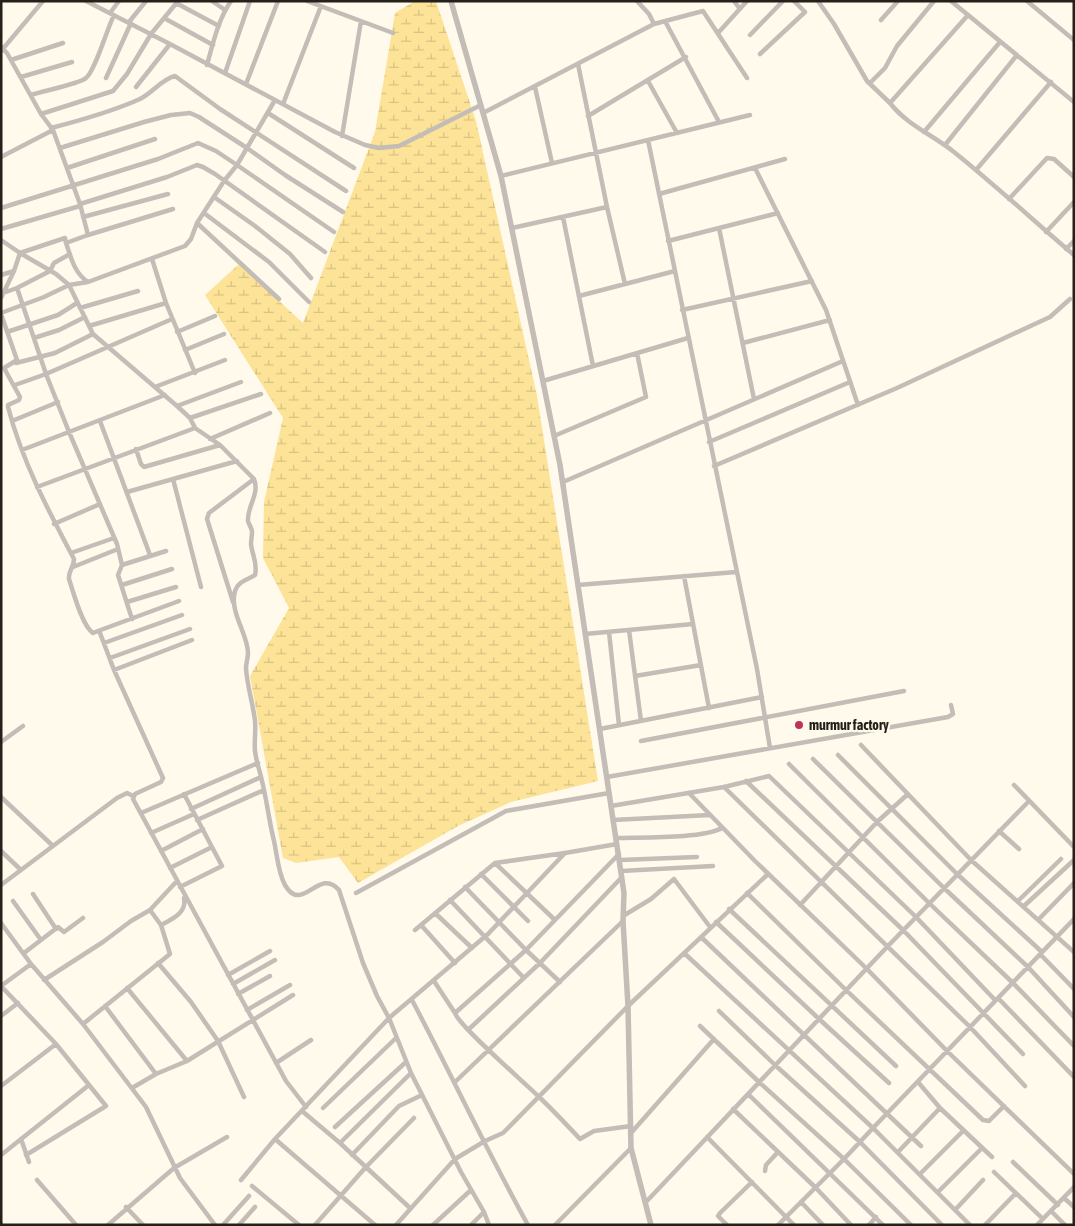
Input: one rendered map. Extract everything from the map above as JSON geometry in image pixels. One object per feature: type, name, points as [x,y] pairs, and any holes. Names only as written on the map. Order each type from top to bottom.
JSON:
[{"type":"street","points":[[43,1],[2,49],[11,60],[41,114],[52,129],[80,205],[88,235]]},
{"type":"street","points":[[86,1],[358,143],[379,148],[399,146],[481,105]]},
{"type":"street","points":[[96,6],[100,1]]},
{"type":"street","points":[[31,95],[86,79],[95,65],[112,14],[119,1]]},
{"type":"street","points":[[106,78],[130,23],[146,1]]},
{"type":"street","points":[[212,1],[225,10]]},
{"type":"street","points":[[207,65],[225,10],[231,1]]},
{"type":"street","points":[[224,74],[250,1]]},
{"type":"street","points":[[246,84],[278,1]]},
{"type":"street","points":[[307,1],[393,33]]},
{"type":"street","points":[[451,1],[501,176],[563,482],[624,893],[623,919],[628,1006],[631,1148],[651,1225]]},
{"type":"street","points":[[636,1],[649,14],[654,24]]},
{"type":"street","points":[[734,1],[740,9]]},
{"type":"street","points":[[718,33],[747,1]]},
{"type":"street","points":[[750,35],[784,1]]},
{"type":"street","points":[[760,54],[805,12],[794,1]]},
{"type":"street","points":[[818,1],[870,83],[905,119],[945,145],[1074,255]]},
{"type":"street","points":[[881,20],[898,1]]},
{"type":"street","points":[[870,83],[885,68],[897,46],[934,1]]},
{"type":"street","points":[[951,1],[1074,102]]},
{"type":"street","points":[[1027,1],[1074,40]]},
{"type":"street","points":[[41,114],[113,91],[127,74],[151,34],[177,2],[219,26]]},
{"type":"street","points":[[283,104],[321,6]]},
{"type":"street","points":[[483,113],[654,24],[704,11],[748,78]]},
{"type":"street","points":[[890,103],[968,15]]},
{"type":"street","points":[[164,18],[213,45]]},
{"type":"street","points":[[342,136],[360,21]]},
{"type":"street","points":[[665,21],[720,122]]},
{"type":"street","points":[[924,132],[1000,42]]},
{"type":"street","points":[[11,60],[63,43]]},
{"type":"street","points":[[136,87],[170,44]]},
{"type":"street","points":[[945,145],[1017,56]]},
{"type":"street","points":[[588,116],[686,57]]},
{"type":"street","points":[[21,78],[72,62]]},
{"type":"street","points":[[578,64],[607,207],[625,284]]},
{"type":"street","points":[[1,157],[52,129],[117,110],[144,97],[169,77],[175,76],[220,109],[346,191]]},
{"type":"street","points":[[648,81],[677,132]]},
{"type":"street","points":[[976,170],[1051,82]]},
{"type":"street","points":[[535,87],[552,163]]},
{"type":"street","points":[[16,362],[17,360],[1,313],[44,297],[69,285],[88,282],[185,246],[191,239],[197,224],[224,181],[237,165],[257,133],[275,100]]},
{"type":"street","points":[[60,148],[123,128],[183,113],[190,113],[247,148],[343,212]]},
{"type":"street","points":[[268,113],[354,168]]},
{"type":"street","points":[[501,176],[750,115]]},
{"type":"street","points":[[67,168],[154,139]]},
{"type":"street","points":[[648,140],[762,697],[770,748]]},
{"type":"street","points":[[1,208],[158,159],[198,143],[216,151],[334,232]]},
{"type":"street","points":[[1009,199],[1047,158],[1054,159],[1074,177]]},
{"type":"street","points":[[659,194],[785,159]]},
{"type":"street","points":[[1,229],[167,177],[197,165],[224,181],[325,252]]},
{"type":"street","points":[[755,168],[830,320],[858,405]]},
{"type":"street","points":[[82,217],[168,194]]},
{"type":"street","points":[[214,197],[290,254],[311,278]]},
{"type":"street","points":[[1046,232],[1074,202]]},
{"type":"street","points":[[512,228],[607,207]]},
{"type":"street","points":[[66,243],[173,209]]},
{"type":"street","points":[[204,213],[269,262],[309,302]]},
{"type":"street","points":[[668,241],[778,213]]},
{"type":"street","points":[[563,217],[593,366]]},
{"type":"street","points":[[197,224],[279,299]]},
{"type":"street","points":[[718,228],[754,400]]},
{"type":"street","points":[[20,253],[65,238],[76,270],[88,282]]},
{"type":"street","points":[[1,240],[69,285],[94,334],[165,395],[190,418],[195,428],[220,445],[254,479],[257,486],[248,522],[252,531],[251,543],[256,571],[255,575],[242,581],[236,588],[234,593],[235,608]]},
{"type":"street","points":[[1066,249],[1074,241]]},
{"type":"street","points":[[1,248],[8,245]]},
{"type":"street","points":[[1,298],[20,253]]},
{"type":"street","points":[[3,293],[50,271],[54,263],[70,254]]},
{"type":"street","points":[[152,259],[172,319],[195,372]]},
{"type":"street","points":[[1,275],[14,271]]},
{"type":"street","points":[[579,296],[674,271]]},
{"type":"street","points":[[682,310],[812,281]]},
{"type":"street","points":[[16,288],[46,374],[83,469],[100,504],[118,549],[122,565],[118,575],[132,619]]},
{"type":"street","points":[[7,332],[58,315],[79,305],[138,291]]},
{"type":"street","points":[[714,466],[858,405],[1050,317],[1073,298]]},
{"type":"street","points":[[89,326],[166,302]]},
{"type":"street","points":[[177,332],[215,316]]},
{"type":"street","points":[[34,338],[59,330],[85,317]]},
{"type":"street","points":[[15,385],[108,348],[172,319]]},
{"type":"street","points":[[743,343],[830,320]]},
{"type":"street","points":[[94,334],[55,353],[16,362],[4,368],[20,397],[19,400],[8,405],[12,421],[37,487],[54,524],[74,559],[69,578],[88,630],[93,633],[179,601]]},
{"type":"street","points":[[185,350],[224,334]]},
{"type":"street","points":[[543,381],[688,338]]},
{"type":"street","points":[[554,436],[646,397],[637,353]]},
{"type":"street","points":[[155,387],[225,360]]},
{"type":"street","points":[[563,482],[843,361]]},
{"type":"street","points":[[177,406],[242,382]]},
{"type":"street","points":[[709,442],[850,382]]},
{"type":"street","points":[[190,418],[261,394]]},
{"type":"street","points":[[22,450],[165,395]]},
{"type":"street","points":[[12,421],[58,402]]},
{"type":"street","points":[[210,438],[270,413]]},
{"type":"street","points":[[100,421],[150,556]]},
{"type":"street","points":[[37,487],[113,457],[195,428]]},
{"type":"street","points":[[136,449],[141,464],[144,467],[220,445]]},
{"type":"street","points":[[127,492],[237,462]]},
{"type":"street","points":[[254,479],[209,514],[207,519],[238,623],[247,645],[247,675],[255,722],[254,750],[264,790],[270,830],[284,884],[290,892],[297,895],[304,894],[327,882],[334,884],[339,890],[363,963],[389,1018],[406,1062],[489,1225]]},
{"type":"street","points":[[173,480],[201,586]]},
{"type":"street","points":[[54,524],[100,504]]},
{"type":"street","points":[[71,553],[114,538]]},
{"type":"street","points":[[73,567],[118,549]]},
{"type":"street","points":[[122,565],[166,551]]},
{"type":"street","points":[[122,585],[172,569]]},
{"type":"street","points":[[578,585],[736,572]]},
{"type":"street","points":[[684,576],[709,708]]},
{"type":"street","points":[[126,602],[176,587]]},
{"type":"street","points":[[104,643],[182,615]]},
{"type":"street","points":[[585,634],[693,624]]},
{"type":"street","points":[[110,658],[190,629]]},
{"type":"street","points":[[629,630],[641,721]]},
{"type":"street","points":[[98,631],[164,780],[134,796]]},
{"type":"street","points":[[609,632],[619,725]]},
{"type":"street","points":[[114,670],[192,640]]},
{"type":"street","points":[[636,676],[701,665]]},
{"type":"street","points":[[641,741],[904,691]]},
{"type":"street","points":[[600,729],[762,697]]},
{"type":"street","points":[[607,777],[948,717],[953,714],[951,705]]},
{"type":"street","points":[[1,742],[22,726]]},
{"type":"street","points":[[861,745],[972,860],[1074,952]]},
{"type":"street","points":[[838,755],[957,874],[1041,953],[1074,989]]},
{"type":"street","points":[[813,759],[944,888],[1028,967],[1074,1017]]},
{"type":"street","points":[[141,814],[258,763]]},
{"type":"street","points":[[789,764],[1074,1046]]},
{"type":"street","points":[[611,806],[724,787],[768,776],[916,917],[1074,1077]]},
{"type":"street","points":[[151,833],[261,777]]},
{"type":"street","points":[[746,781],[903,930],[1023,1054]]},
{"type":"street","points":[[1014,785],[1074,848]]},
{"type":"street","points":[[724,787],[970,1027],[1025,1086]]},
{"type":"street","points":[[197,820],[264,790]]},
{"type":"street","points":[[1,886],[117,798],[127,793],[134,796]]},
{"type":"street","points":[[356,893],[506,811],[609,793]]},
{"type":"street","points":[[689,793],[768,874],[1074,1174]]},
{"type":"street","points":[[180,887],[222,866],[184,794]]},
{"type":"street","points":[[800,905],[877,822],[908,794]]},
{"type":"street","points":[[134,796],[133,799],[246,1010],[304,1109],[410,1208]]},
{"type":"street","points":[[1,797],[53,846]]},
{"type":"street","points":[[646,1202],[903,930],[1029,801]]},
{"type":"street","points":[[613,820],[710,815]]},
{"type":"street","points":[[415,930],[494,862],[565,853],[616,841],[715,832],[722,828]]},
{"type":"street","points":[[161,851],[203,829]]},
{"type":"street","points":[[999,831],[1018,849]]},
{"type":"street","points":[[170,868],[212,847]]},
{"type":"street","points":[[1,851],[22,870]]},
{"type":"street","points":[[241,1180],[275,1139],[389,1018],[484,937],[565,853]]},
{"type":"street","points":[[455,1013],[511,965],[619,857],[697,857]]},
{"type":"street","points":[[1018,901],[1061,859]]},
{"type":"street","points":[[1024,906],[1074,860]]},
{"type":"street","points":[[494,862],[528,892],[555,920]]},
{"type":"street","points":[[468,1030],[540,963],[621,874],[713,866]]},
{"type":"street","points":[[481,874],[528,921]]},
{"type":"street","points":[[396,1225],[455,1160],[485,1141],[503,1133],[628,1006],[768,874]]},
{"type":"street","points":[[455,1082],[623,919],[651,899],[674,879],[710,927]]},
{"type":"street","points":[[44,980],[150,910],[177,881]]},
{"type":"street","points":[[1038,919],[1074,883]]},
{"type":"street","points":[[161,926],[183,910],[184,899],[180,887]]},
{"type":"street","points":[[465,887],[560,982]]},
{"type":"street","points":[[747,893],[983,1120],[989,1121],[1004,1106]]},
{"type":"street","points":[[33,894],[56,929]]},
{"type":"street","points":[[450,900],[524,977]]},
{"type":"street","points":[[13,901],[41,940]]},
{"type":"street","points":[[729,909],[896,1066]]},
{"type":"street","points":[[84,1024],[170,954],[161,926],[150,910]]},
{"type":"street","points":[[435,913],[472,948]]},
{"type":"street","points":[[24,952],[58,927],[64,932],[83,918]]},
{"type":"street","points":[[778,1225],[830,1174],[947,1050],[1073,921]]},
{"type":"street","points":[[716,922],[889,1083]]},
{"type":"street","points":[[1,923],[44,980],[84,1024],[132,1088],[153,1120],[180,1178],[215,1225]]},
{"type":"street","points":[[421,925],[455,963]]},
{"type":"street","points":[[701,937],[921,1146]]},
{"type":"street","points":[[228,975],[270,951]]},
{"type":"street","points":[[684,953],[873,1128],[970,1225]]},
{"type":"street","points":[[233,984],[275,960]]},
{"type":"street","points":[[158,963],[191,1002],[218,1041],[244,1097]]},
{"type":"street","points":[[26,1155],[106,1106],[56,1044],[1,986],[31,964]]},
{"type":"street","points":[[238,994],[270,976]]},
{"type":"street","points":[[434,981],[456,1017],[468,1030],[539,1096],[580,1139],[594,1131],[631,1126]]},
{"type":"street","points":[[246,1010],[290,985]]},
{"type":"street","points":[[127,988],[187,1061]]},
{"type":"street","points":[[132,1088],[156,1074],[187,1061],[292,995]]},
{"type":"street","points":[[412,1000],[528,1225]]},
{"type":"street","points":[[1,1016],[18,1003]]},
{"type":"street","points":[[105,1006],[156,1074]]},
{"type":"street","points":[[719,1011],[860,1142],[942,1225]]},
{"type":"street","points":[[700,1026],[844,1159],[911,1225]]},
{"type":"street","points":[[323,1108],[396,1038]]},
{"type":"street","points":[[276,1063],[311,1040]]},
{"type":"street","points":[[631,1133],[714,1040]]},
{"type":"street","points":[[1,1086],[56,1044]]},
{"type":"street","points":[[336,1127],[406,1062]]},
{"type":"street","points":[[340,1143],[411,1073]]},
{"type":"street","points":[[918,1082],[940,1108],[992,1158]]},
{"type":"street","points":[[1,1155],[89,1085]]},
{"type":"street","points":[[352,1155],[399,1106],[422,1094]]},
{"type":"street","points":[[748,1094],[884,1225]]},
{"type":"street","points":[[898,1152],[940,1108]]},
{"type":"street","points":[[734,1109],[852,1225]]},
{"type":"street","points":[[319,1224],[340,1195],[414,1118]]},
{"type":"street","points":[[920,1174],[963,1131]]},
{"type":"street","points":[[108,1225],[126,1207],[174,1168],[227,1137]]},
{"type":"street","points":[[707,1137],[794,1225]]},
{"type":"street","points":[[21,1139],[29,1162]]},
{"type":"street","points":[[275,1139],[375,1225]]},
{"type":"street","points":[[555,1225],[631,1148]]},
{"type":"street","points":[[938,1192],[982,1148]]},
{"type":"street","points":[[765,1171],[766,1165],[778,1152]]},
{"type":"street","points":[[1013,1162],[1058,1204]]},
{"type":"street","points":[[994,1172],[1043,1219]]},
{"type":"street","points":[[37,1180],[76,1225]]},
{"type":"street","points":[[956,1210],[983,1180]]},
{"type":"street","points":[[727,1225],[718,1216],[752,1182]]},
{"type":"street","points":[[252,1186],[299,1225]]},
{"type":"street","points":[[1038,1225],[1074,1187]]},
{"type":"street","points":[[433,1225],[471,1190]]},
{"type":"street","points":[[984,1225],[1016,1193]]},
{"type":"street","points":[[223,1225],[249,1196]]},
{"type":"street","points":[[1064,1198],[1074,1207]]},
{"type":"street","points":[[801,1202],[823,1225]]},
{"type":"street","points":[[126,1207],[143,1225]]},
{"type":"street","points":[[239,1225],[255,1207]]},
{"type":"street","points":[[472,1225],[484,1212]]},
{"type":"street","points":[[1051,1212],[1065,1225]]},
{"type":"street","points":[[869,1225],[876,1217]]},
{"type":"green space","points":[[415,1],[436,1],[476,121],[537,396],[598,781],[511,802],[458,826],[358,883],[339,857],[296,863],[283,858],[250,676],[289,608],[263,558],[264,502],[283,418],[205,295],[239,264],[303,323],[375,132],[395,13]]},
{"type":"place","name":"murmur factory","points":[[799,725]]}]
